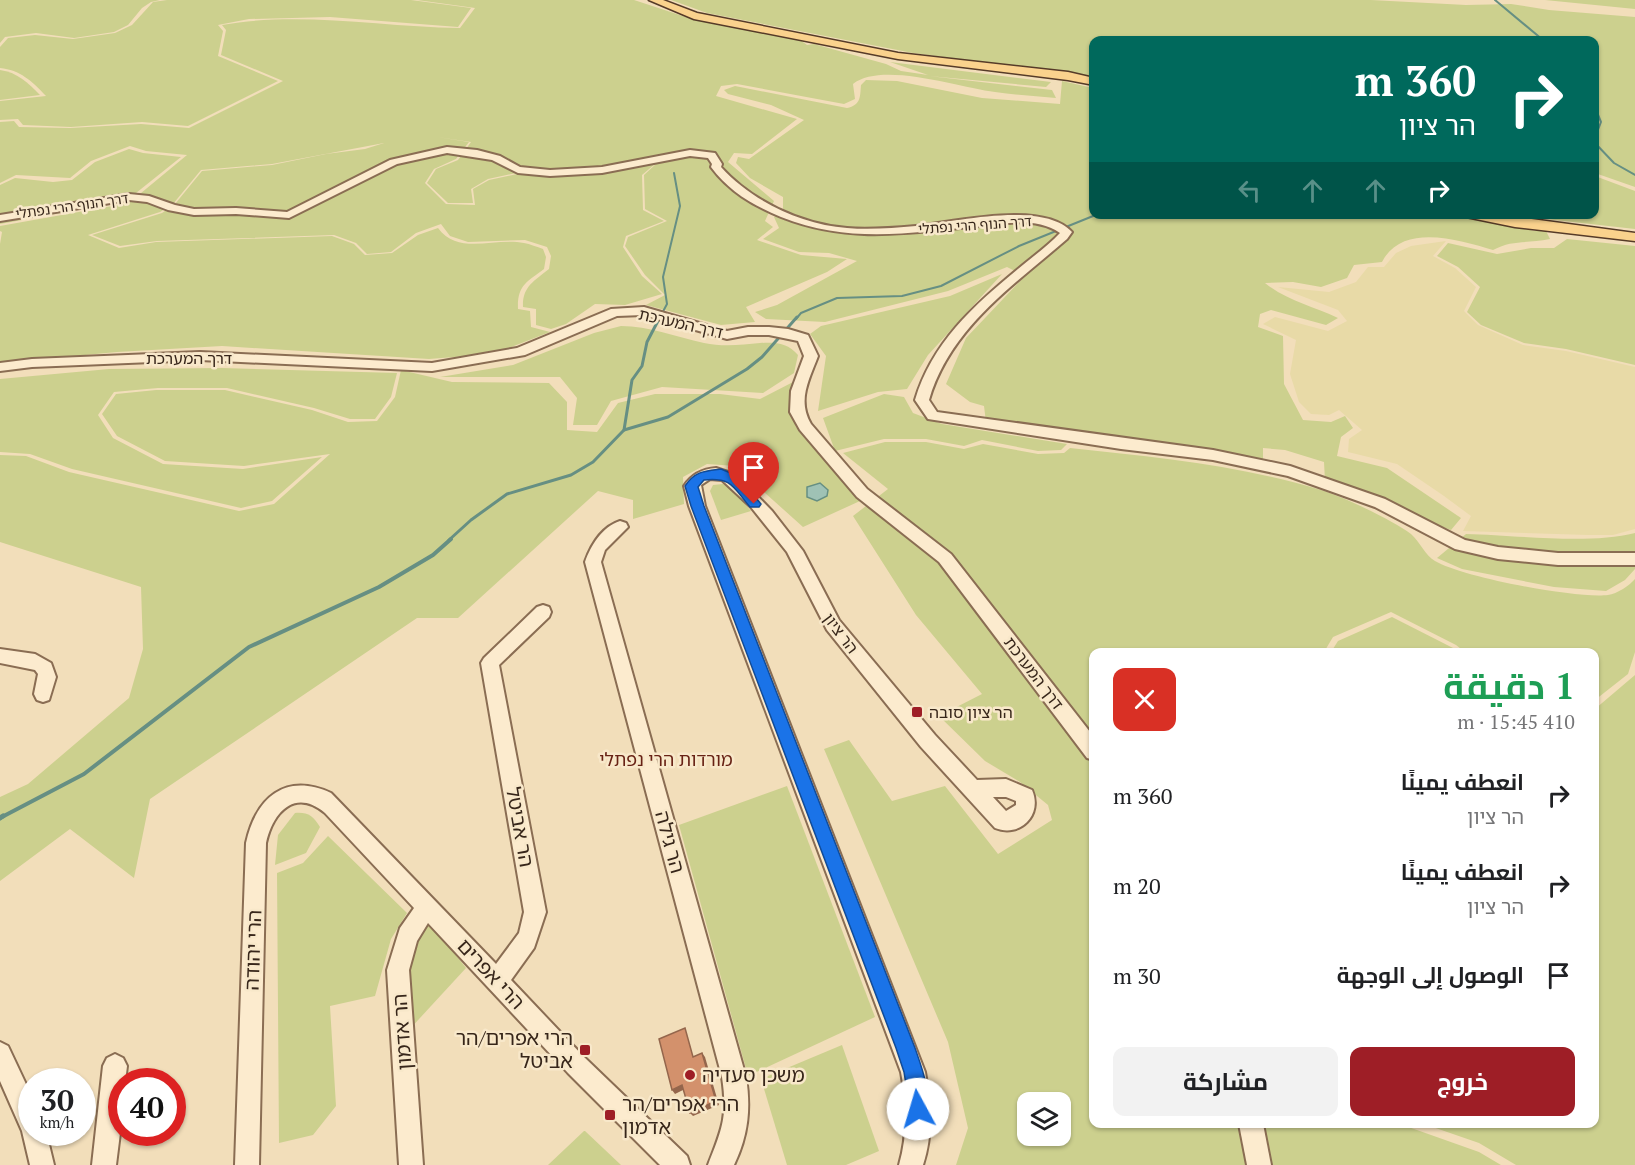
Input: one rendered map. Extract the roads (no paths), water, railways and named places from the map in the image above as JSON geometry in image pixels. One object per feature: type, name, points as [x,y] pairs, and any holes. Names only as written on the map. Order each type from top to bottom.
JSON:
[{"type":"main road","points":[[654,0],[694,16],[898,56],[1068,76],[1089,81]]},
{"type":"main road","points":[[1495,219],[1635,237]]},
{"type":"street","name":"דרך הנוף הרי נפתלי","points":[[0,218],[129,197],[149,199],[172,208],[194,212],[236,211],[289,215],[394,162],[447,150],[477,153],[496,158],[518,170],[550,173],[602,170],[690,153],[711,155],[717,164],[716,167],[742,193],[818,227],[845,232],[894,230],[999,220],[1044,221],[1066,232],[978,311],[944,347],[926,381],[922,400],[933,416],[965,423],[1024,428],[1121,444],[1213,455],[1290,471],[1380,503],[1461,545],[1498,553],[1558,559],[1635,559]]},
{"type":"street","name":"דרך המערכת","points":[[0,367],[32,363],[200,356],[432,367],[520,352],[615,312],[634,311],[644,311],[727,335],[748,331],[769,331],[788,333],[803,338],[811,356],[798,391],[797,412],[805,427],[862,493],[945,558],[1089,745]]},
{"type":"street","name":"הר ציון","points":[[911,1165],[916,1150],[918,1123],[918,1096],[913,1072],[694,497],[692,486],[700,476],[721,474],[733,479],[798,557],[833,625],[928,741],[972,789],[1002,821],[1013,820],[1026,809],[1025,796],[1016,789],[1007,787],[972,789]]},
{"type":"street","name":"הר גילה","points":[[620,528],[598,547],[593,562],[734,1077],[738,1122],[720,1165]]},
{"type":"street","name":"הר אביטל","points":[[497,980],[527,941],[534,926],[535,912],[490,663],[543,612]]},
{"type":"street","points":[[0,656],[36,662],[44,666],[47,673],[43,694]]},
{"type":"street","name":"הרי יהודה","points":[[247,1165],[256,843],[259,830],[265,815],[287,796],[312,793],[325,799],[332,806]]},
{"type":"street","name":"הרי אפרים","points":[[332,806],[576,1065],[678,1165]]},
{"type":"street","name":"הר אדמון","points":[[411,1165],[398,970],[408,936],[427,906]]},
{"type":"street","points":[[0,1053],[18,1094]]},
{"type":"street","points":[[104,1165],[115,1066]]},
{"type":"street","points":[[1252,1128],[1259,1165]]},
{"type":"street","points":[[37,1146],[42,1165]]},
{"type":"waterway","points":[[1495,0],[1538,36]]},
{"type":"waterway","points":[[1599,117],[1601,122],[1599,127]]},
{"type":"waterway","points":[[1599,147],[1614,163],[1635,175]]},
{"type":"waterway","points":[[659,319],[667,304],[663,277],[680,206],[674,173]]},
{"type":"waterway","points":[[796,319],[801,313],[837,298],[902,296],[941,286],[1019,246],[1089,218]]},
{"type":"waterway","points":[[624,430],[632,380],[642,366],[647,342],[660,317]]},
{"type":"waterway","points":[[624,430],[668,417],[747,369],[762,357],[797,317]]},
{"type":"waterway","points":[[449,540],[471,520],[507,494],[571,475],[593,462],[624,430]]},
{"type":"waterway","points":[[3,816],[0,818],[84,774],[249,647],[379,587],[433,555],[451,539]]},
{"type":"place","name":"הר ציון סובה","points":[[917,712]]},
{"type":"place","name":"הרי אפרים/הר אביטל","points":[[585,1050]]},
{"type":"place","name":"משכן סעדיה","points":[[690,1075]]},
{"type":"place","name":"הרי אפרים/הר אדמון","points":[[610,1115]]},
{"type":"district","name":"מורדות הרי נפתלי","points":[[666,760]]}]
